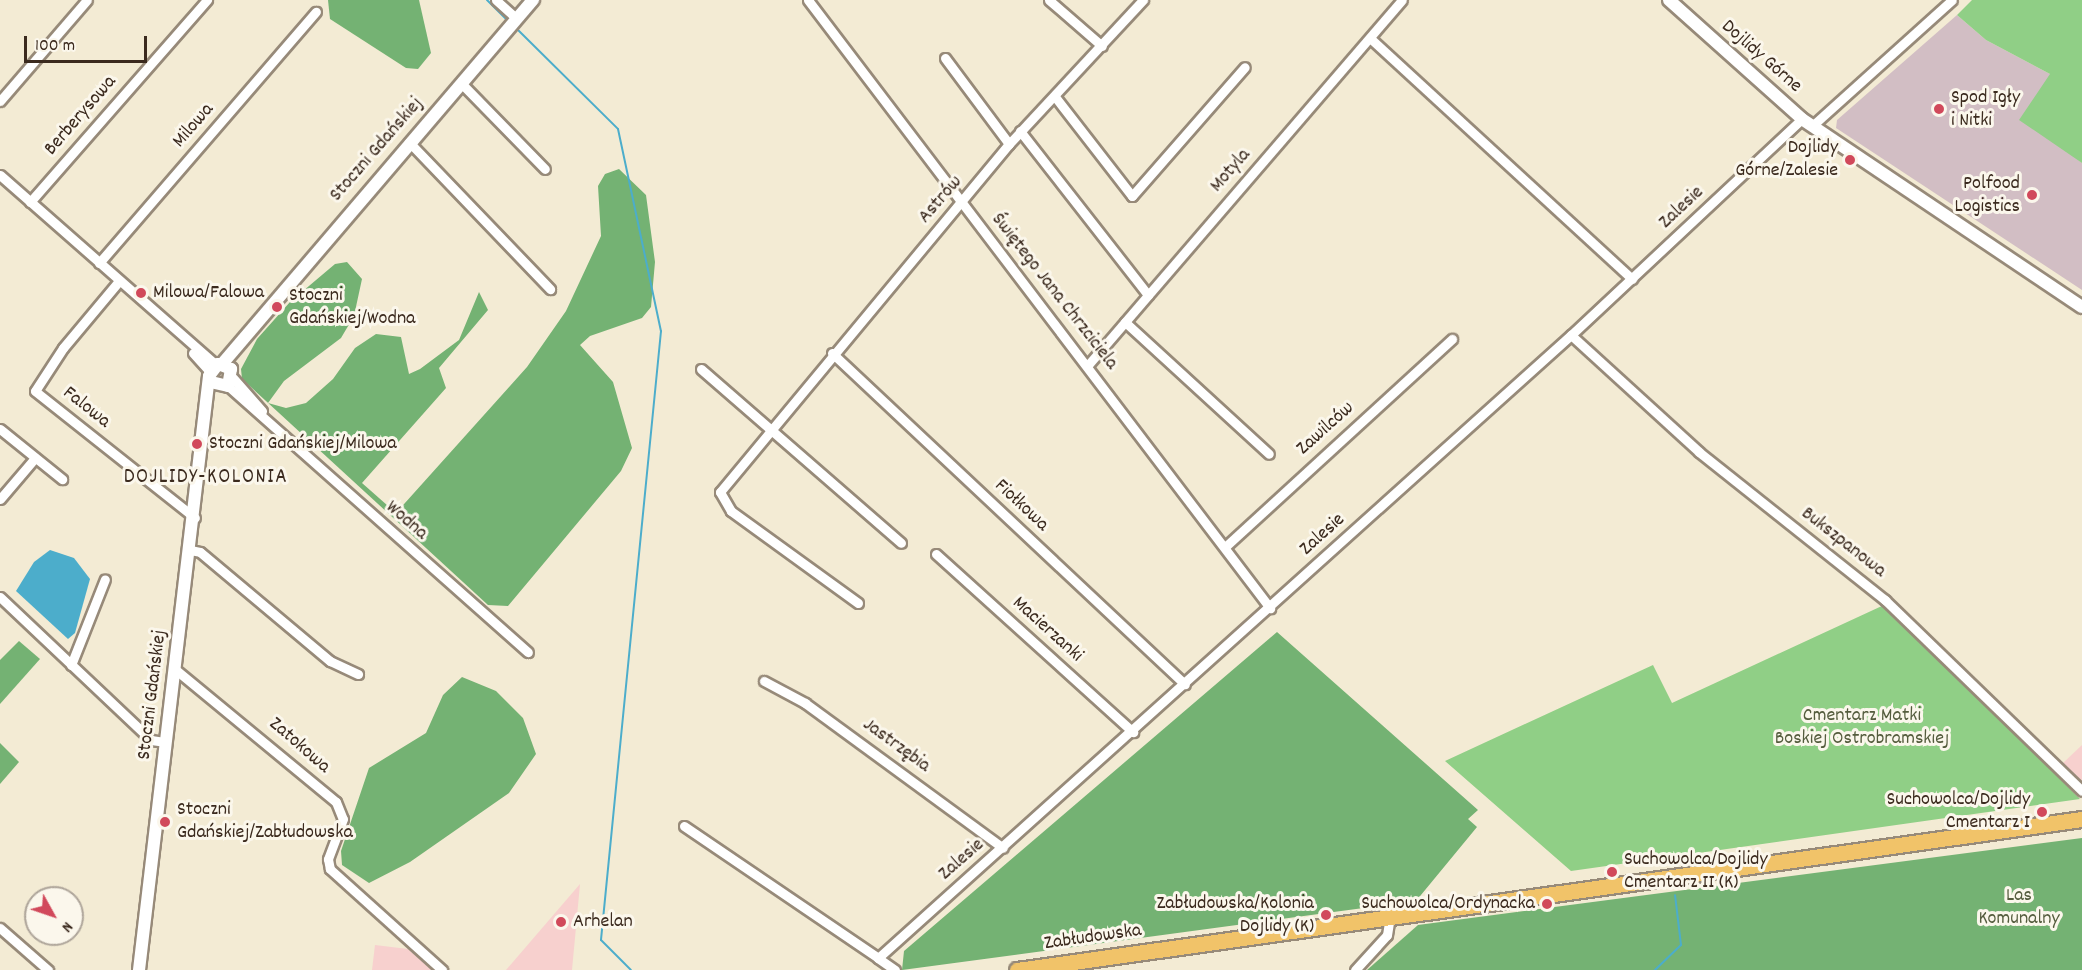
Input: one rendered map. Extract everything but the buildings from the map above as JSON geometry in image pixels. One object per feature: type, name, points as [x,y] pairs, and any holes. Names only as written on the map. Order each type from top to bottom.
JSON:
[{"type":"highway","name":"Zabłudowska","points":[[1017,970],[2082,819]]},
{"type":"street","points":[[0,101],[87,0]]},
{"type":"street","name":"Berberysowa","points":[[30,202],[207,0]]},
{"type":"street","points":[[496,0],[517,19]]},
{"type":"street","name":"Stoczni Gdańskiej","points":[[139,970],[206,425],[221,376],[251,326],[533,0]]},
{"type":"street","name":"Świętego Jana Chrzciciela","points":[[808,0],[1270,608]]},
{"type":"street","points":[[1049,0],[1102,46]]},
{"type":"street","name":"Astrów","points":[[858,603],[731,512],[720,492],[832,353],[962,203],[1020,130],[1056,98],[1143,0]]},
{"type":"street","name":"Motyla","points":[[1088,366],[1402,0]]},
{"type":"street","name":"Dojlidy Górne","points":[[1669,0],[1807,122],[2082,306]]},
{"type":"street","name":"Zalesie","points":[[878,958],[1133,732],[1807,122],[1952,0]]},
{"type":"street","name":"Milowa","points":[[99,263],[316,12]]},
{"type":"street","points":[[1370,38],[1632,279]]},
{"type":"street","points":[[945,58],[1009,144]]},
{"type":"street","points":[[1056,98],[1132,196],[1245,68]]},
{"type":"street","points":[[461,83],[545,169]]},
{"type":"street","points":[[1020,130],[1148,295]]},
{"type":"street","points":[[409,142],[550,289]]},
{"type":"street","points":[[1,179],[99,263],[221,376]]},
{"type":"street","name":"Falowa","points":[[119,281],[63,348],[35,391],[195,518]]},
{"type":"street","points":[[1125,322],[1269,454]]},
{"type":"street","name":"Bukszpanowa","points":[[1571,335],[1699,452],[1884,600],[2082,791]]},
{"type":"street","name":"Zawilców","points":[[1225,547],[1452,339]]},
{"type":"street","name":"Fiołkowa","points":[[832,353],[1185,684]]},
{"type":"street","points":[[701,369],[901,543]]},
{"type":"street","name":"Wodna","points":[[221,376],[528,652]]},
{"type":"street","points":[[0,429],[62,479]]},
{"type":"street","points":[[0,499],[35,458]]},
{"type":"street","points":[[190,550],[200,552],[330,661],[358,674]]},
{"type":"street","name":"Macierzanki","points":[[936,554],[1133,732]]},
{"type":"street","points":[[71,665],[105,579]]},
{"type":"street","points":[[0,597],[151,740],[166,742]]},
{"type":"street","name":"Zatokowa","points":[[176,670],[336,802],[344,819],[328,859],[330,869],[442,970]]},
{"type":"street","name":"Jastrzębia","points":[[764,681],[805,703],[1003,848]]},
{"type":"street","points":[[684,826],[895,970]]},
{"type":"street","points":[[1355,970],[1387,935],[1390,917]]},
{"type":"street","points":[[0,928],[48,970]]},
{"type":"shaded area","points":[[1957,15],[1986,40],[2050,74],[2065,149],[2082,163],[2082,290],[1836,128],[1837,120]]},
{"type":"shaded area","points":[[2082,745],[2082,784],[2063,763]]},
{"type":"shaded area","points":[[580,884],[572,970],[506,970]]},
{"type":"shaded area","points":[[375,945],[408,949],[432,970],[372,970]]},
{"type":"green space","points":[[328,0],[419,0],[431,53],[418,69],[406,68],[330,19]]},
{"type":"green space","points":[[1972,0],[2082,0],[2082,163],[2019,120],[2050,74],[1986,40],[1957,15]]},
{"type":"green space","points":[[619,169],[646,195],[655,262],[651,307],[642,318],[590,336],[580,345],[613,382],[632,448],[621,471],[508,606],[488,605],[268,403],[286,408],[306,403],[333,379],[355,348],[376,334],[401,337],[409,374],[420,369],[459,340],[479,292],[488,310],[439,368],[446,388],[362,483],[396,513],[527,367],[566,311],[601,236],[598,186],[605,174]]},
{"type":"green space","points":[[347,262],[362,279],[354,316],[341,338],[284,381],[268,403],[242,379],[241,369],[257,339],[290,302],[335,264]]},
{"type":"green space","name":"Cmentarz Matki Boskiej Ostrobramskiej","points":[[1884,605],[2080,799],[1571,871],[1445,761],[1653,665],[1672,703]]},
{"type":"green space","points":[[1277,632],[1478,810],[1468,819],[1477,827],[1416,901],[902,970],[904,951]]},
{"type":"green space","points":[[19,641],[40,659],[0,704],[0,660]]},
{"type":"green space","points":[[462,677],[496,691],[523,718],[536,754],[509,793],[410,862],[369,883],[342,865],[341,851],[369,768],[426,733],[443,695]]},
{"type":"green space","points":[[0,743],[19,762],[0,784]]},
{"type":"green space","name":"Las Komunalny","points":[[2082,838],[2082,970],[1367,970],[1418,925]]},
{"type":"water","points":[[50,550],[74,558],[90,579],[75,633],[68,639],[16,591],[34,562]]},
{"type":"waterway","points":[[487,0],[507,20]]},
{"type":"waterway","points":[[517,29],[618,129],[661,331],[601,940],[631,970]]},
{"type":"waterway","points":[[1655,970],[1681,945],[1675,895]]},
{"type":"place","name":"Spod Igły i Nitki","points":[[1939,109]]},
{"type":"place","name":"Dojlidy Górne/Zalesie","points":[[1850,160]]},
{"type":"place","name":"Polfood Logistics","points":[[2032,195]]},
{"type":"place","name":"Milowa/Falowa","points":[[141,293]]},
{"type":"place","name":"Stoczni Gdańskiej/Wodna","points":[[277,307]]},
{"type":"place","name":"Stoczni Gdańskiej/Milowa","points":[[197,444]]},
{"type":"place","name":"Suchowolca/Dojlidy Cmentarz I","points":[[2042,812]]},
{"type":"place","name":"Stoczni Gdańskiej/Zabłudowska","points":[[165,822]]},
{"type":"place","name":"Suchowolca/Dojlidy Cmentarz II (K)","points":[[1612,872]]},
{"type":"place","name":"Suchowolca/Ordynacka","points":[[1547,904]]},
{"type":"place","name":"Zabłudowska/Kolonia Dojlidy (K)","points":[[1326,915]]},
{"type":"place","name":"Arhelan","points":[[561,922]]},
{"type":"district","name":"DOJLIDY-KOLONIA","points":[[206,478]]}]
